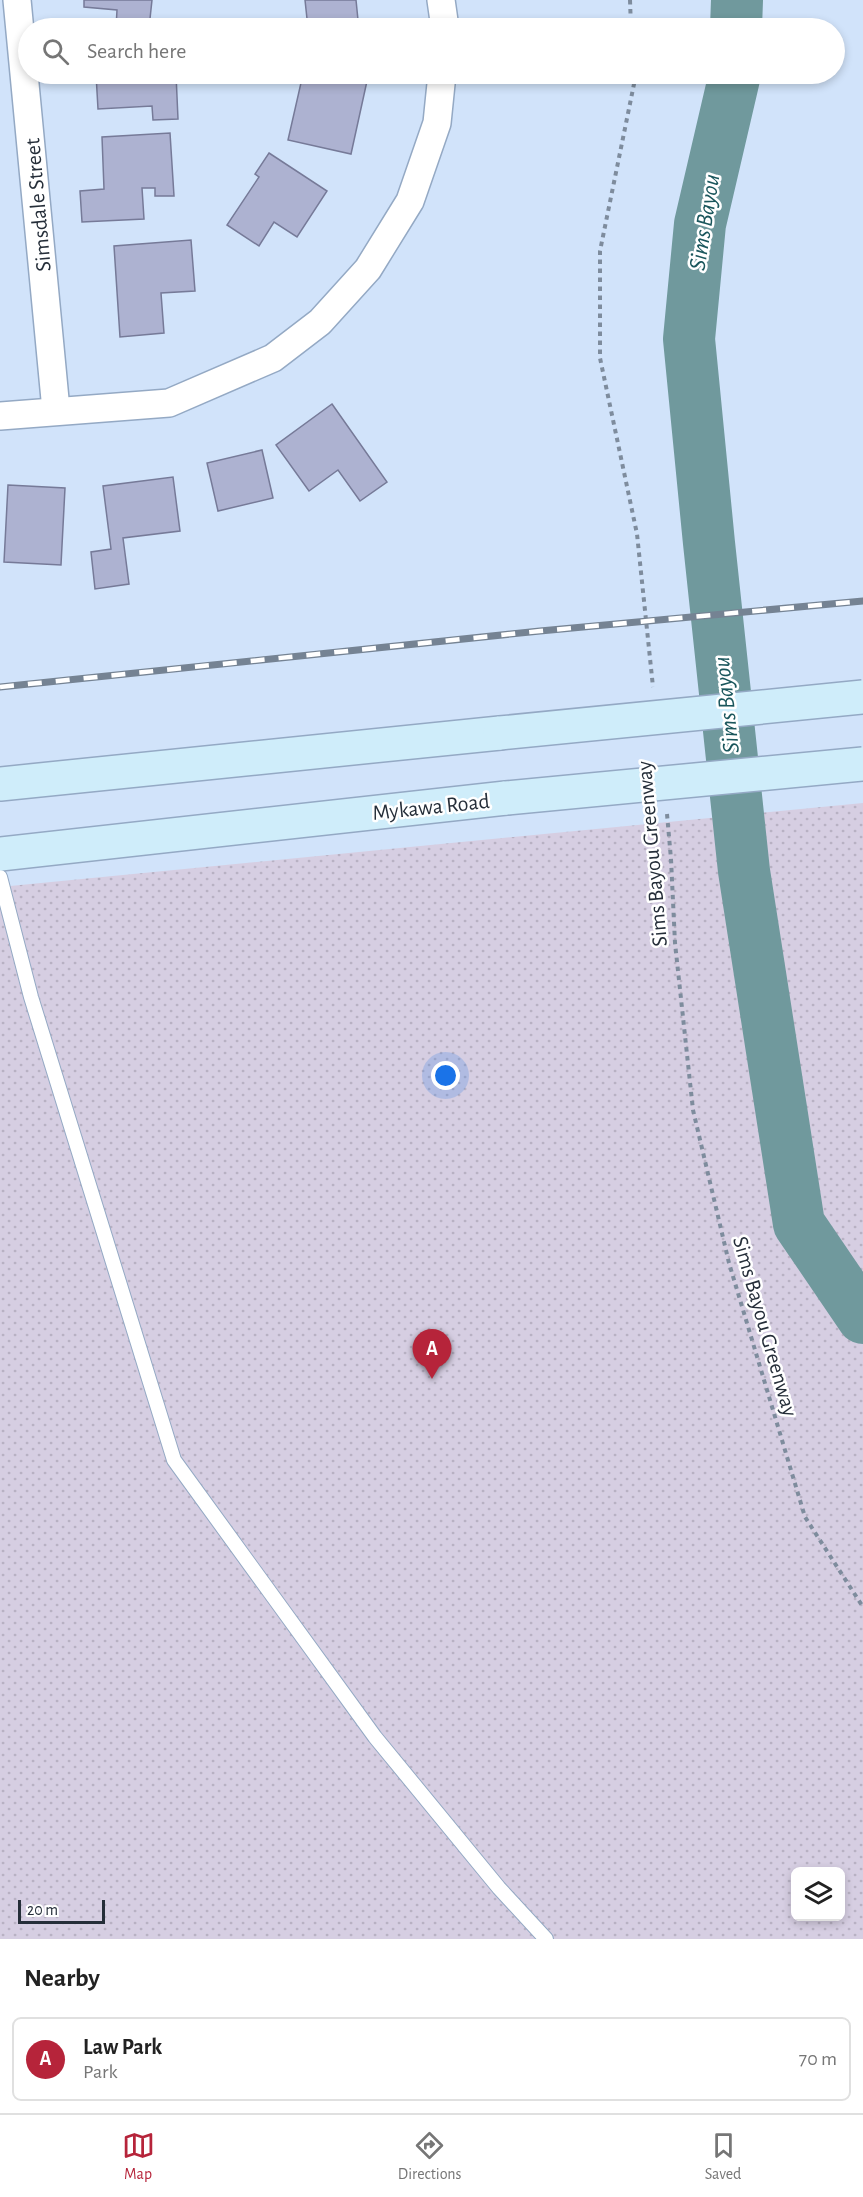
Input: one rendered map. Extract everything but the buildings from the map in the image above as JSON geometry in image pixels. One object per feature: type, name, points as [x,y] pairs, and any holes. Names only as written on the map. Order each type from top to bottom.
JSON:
[{"type":"main road","points":[[0,784],[863,697]]},
{"type":"main road","name":"Mykawa Road","points":[[0,854],[506,798],[863,764]]},
{"type":"street","name":"Simsdale Street","points":[[17,0],[19,18]]},
{"type":"street","points":[[441,0],[444,18]]},
{"type":"street","name":"Simsdale Street","points":[[25,84],[56,410]]},
{"type":"street","points":[[0,416],[169,403],[273,358],[320,322],[368,269],[410,201],[437,123],[441,84]]},
{"type":"lane","points":[[0,877],[31,997],[174,1460],[375,1737],[499,1888],[546,1939]]},
{"type":"path","points":[[630,0],[631,18]]},
{"type":"path","points":[[634,84],[600,251],[600,358],[637,534],[654,697]]},
{"type":"path","name":"Sims Bayou Greenway","points":[[666,813],[671,859],[675,943],[693,1110],[729,1263],[805,1517],[863,1607]]},
{"type":"shaded area","points":[[863,803],[863,1939],[0,1939],[0,887]]},
{"type":"waterway","name":"Sims Bayou","points":[[736,18],[737,0]]},
{"type":"waterway","name":"Sims Bayou","points":[[733,84],[700,224],[689,339],[709,543],[744,871],[799,1224],[863,1318]]},
{"type":"railway","points":[[0,687],[540,631],[863,601]]},
{"type":"place","name":"Law Park","points":[[432,1379]]}]
